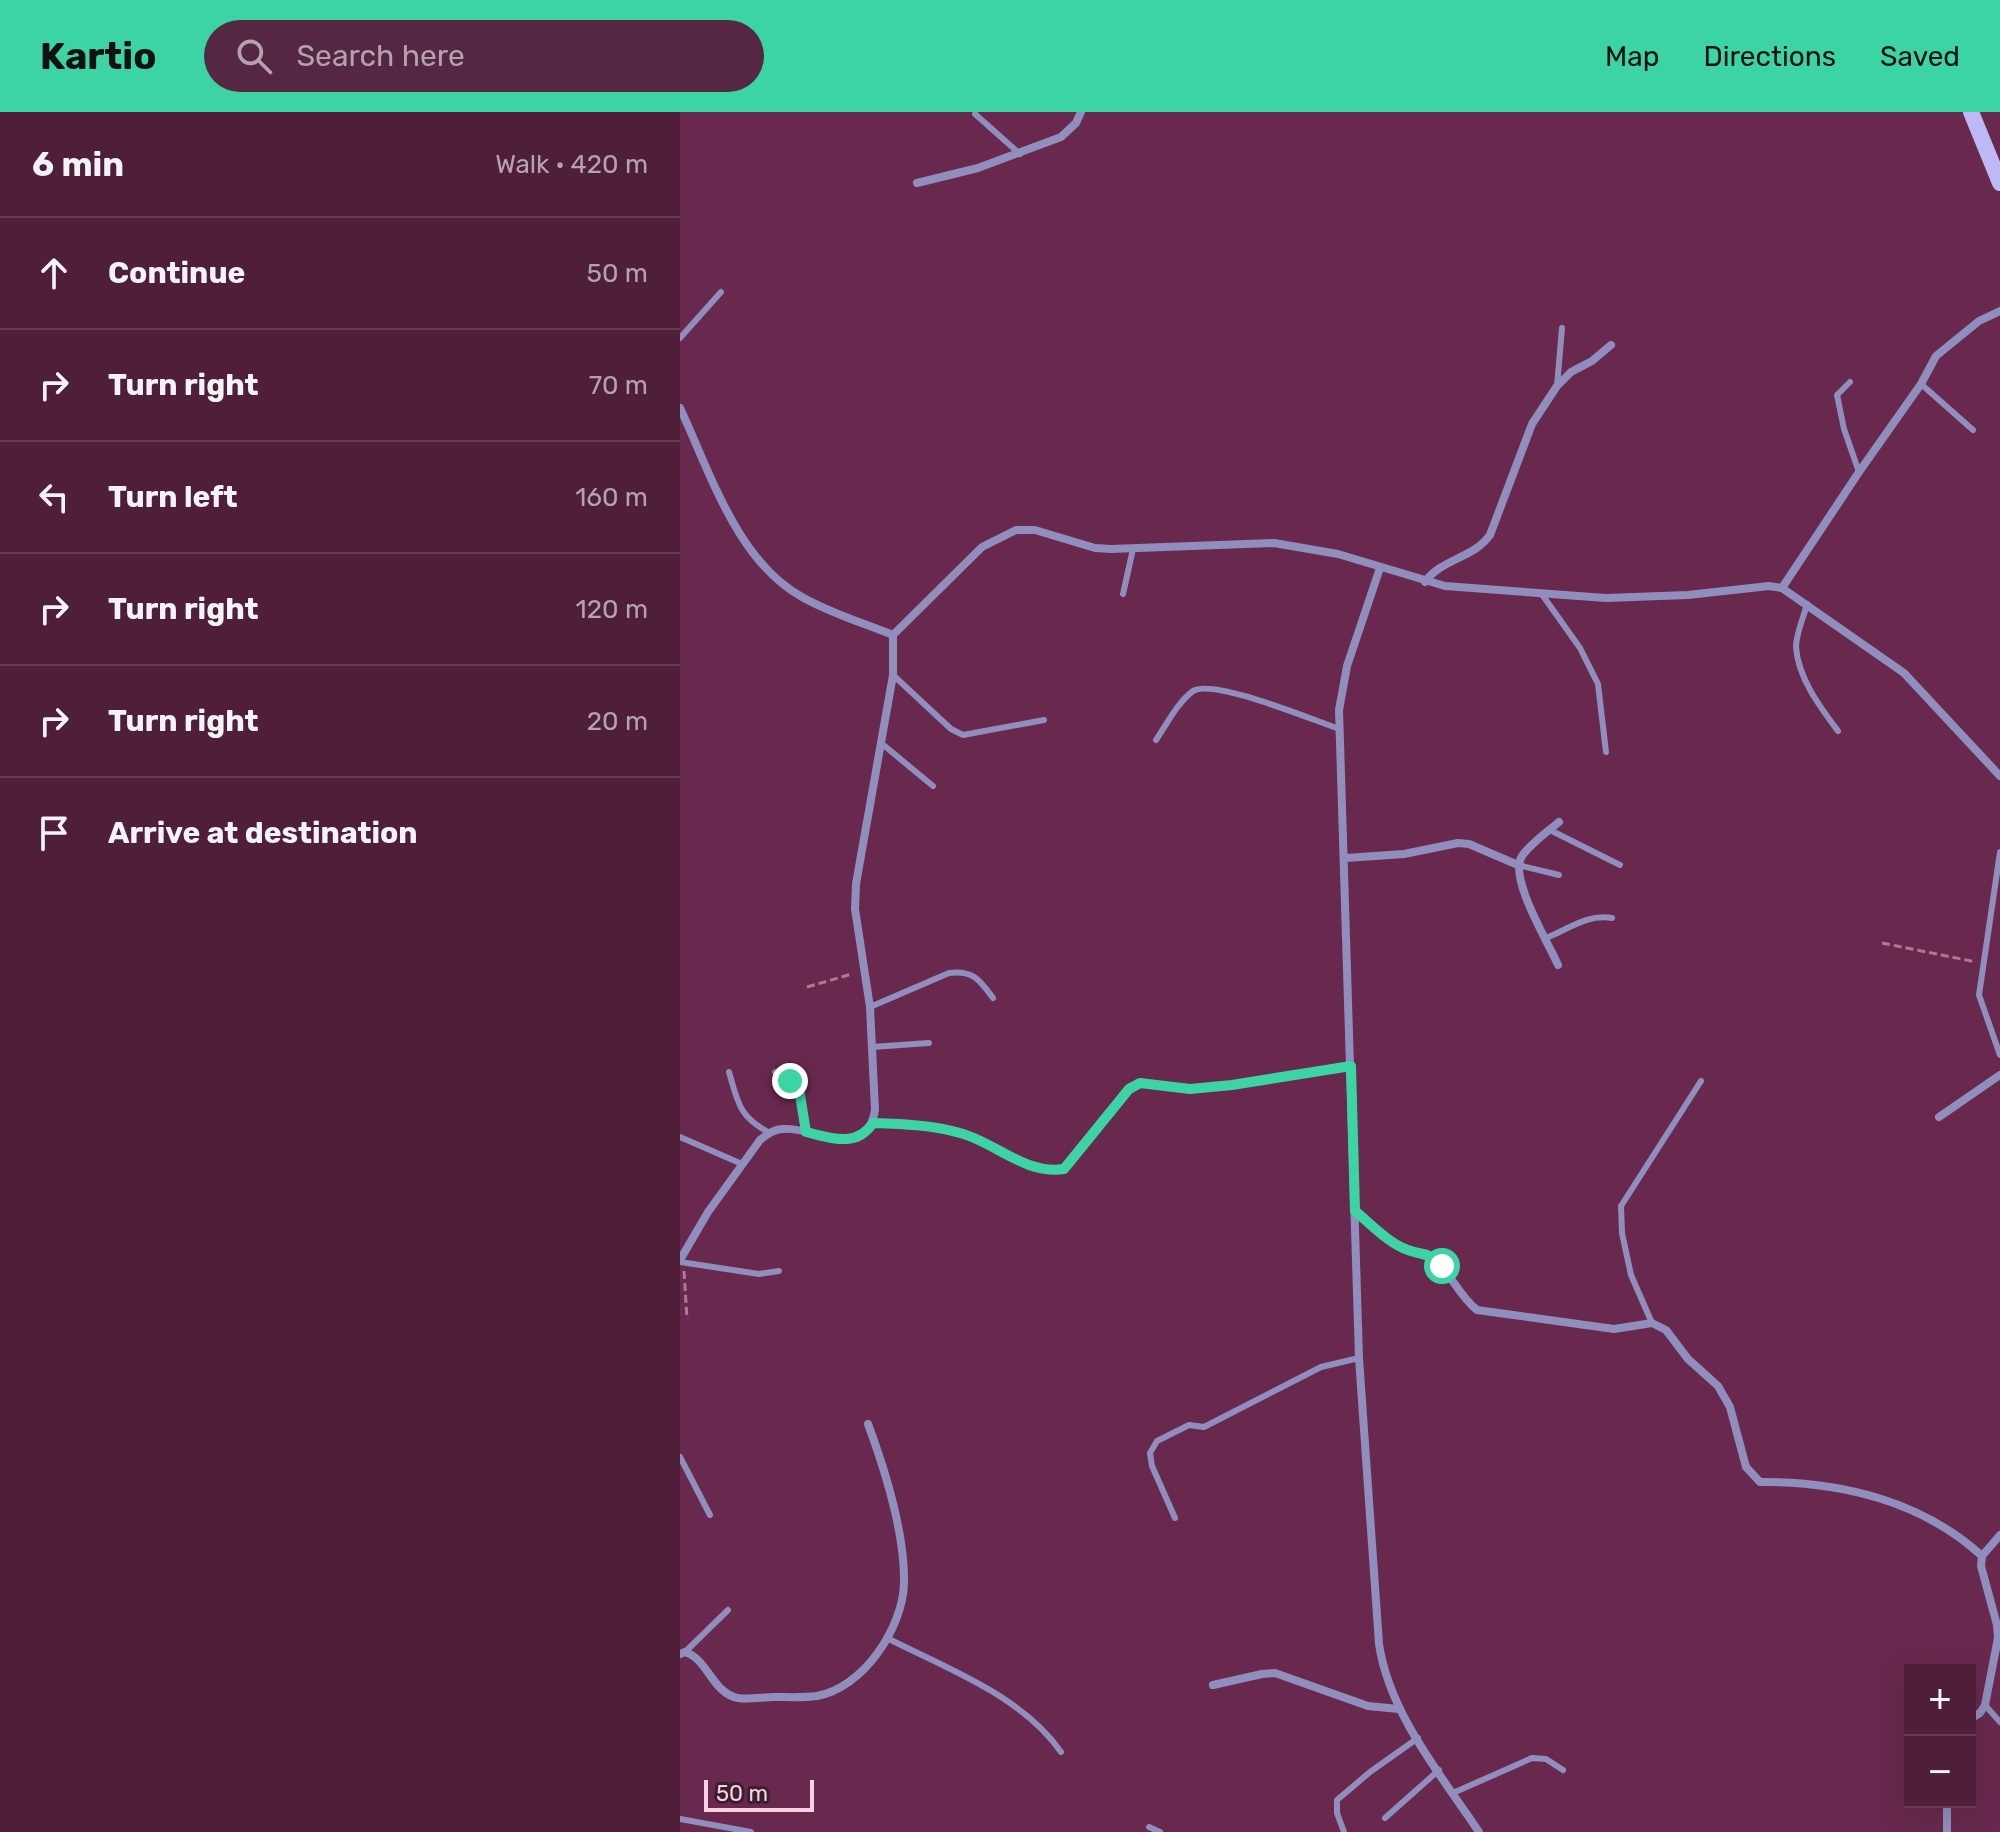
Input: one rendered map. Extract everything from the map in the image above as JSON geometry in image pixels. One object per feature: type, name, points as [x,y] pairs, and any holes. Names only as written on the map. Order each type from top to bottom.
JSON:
[{"type":"main road","points":[[1971,112],[2000,183]]},
{"type":"street","points":[[917,183],[978,168],[1061,137],[1076,123],[1081,112]]},
{"type":"street","points":[[1782,588],[1921,384],[1936,356],[1979,321],[2000,311]]},
{"type":"street","points":[[1425,582],[1437,568],[1484,544],[1525,438],[1557,386],[1571,372],[1592,361],[1611,345]]},
{"type":"street","points":[[680,408],[737,531],[760,564],[803,598],[893,635]]},
{"type":"street","points":[[681,1262],[708,1212],[760,1140],[782,1129],[843,1140],[857,1138],[867,1132],[873,1123],[870,1007],[855,909],[856,884],[893,675],[893,635],[982,547],[1016,530],[1035,530],[1095,548],[1274,543],[1338,554],[1445,586],[1624,599],[1769,586],[1782,588],[1916,684],[2000,776]]},
{"type":"street","points":[[1380,568],[1342,688],[1340,729],[1359,1358],[1379,1644],[1382,1665],[1399,1709],[1479,1832]]},
{"type":"street","points":[[1558,965],[1523,889],[1518,865],[1523,854],[1559,822]]},
{"type":"street","points":[[1346,858],[1404,854],[1458,843],[1469,844],[1518,865]]},
{"type":"street","points":[[873,1123],[963,1133],[1015,1160],[1050,1171],[1064,1169],[1129,1089],[1140,1083],[1190,1089],[1351,1066]]},
{"type":"street","points":[[1939,1117],[2000,1075]]},
{"type":"street","points":[[1355,1211],[1407,1250],[1427,1253],[1442,1266],[1465,1300],[1477,1310],[1614,1329],[1652,1323],[1666,1330],[1688,1359],[1718,1386],[1730,1407],[1746,1467],[1760,1482],[1796,1482],[1844,1488],[1910,1509],[1960,1536],[1982,1556]]},
{"type":"street","points":[[682,1653],[695,1655],[716,1685],[736,1698],[818,1696],[859,1673],[889,1639],[904,1584],[902,1561],[885,1471],[868,1424]]},
{"type":"street","points":[[1976,1715],[1985,1705],[1998,1638],[1981,1566],[1982,1556],[2000,1535]]},
{"type":"street","points":[[1213,1685],[1275,1673],[1368,1706],[1399,1709]]},
{"type":"street","points":[[1947,1808],[1947,1832]]},
{"type":"lane","points":[[975,114],[1020,154]]},
{"type":"lane","points":[[680,338],[721,292]]},
{"type":"lane","points":[[1557,386],[1562,328]]},
{"type":"lane","points":[[1850,382],[1837,395],[1844,429],[1859,472]]},
{"type":"lane","points":[[1921,384],[1973,430]]},
{"type":"lane","points":[[1123,594],[1133,549]]},
{"type":"lane","points":[[1541,593],[1580,648],[1598,684],[1606,752]]},
{"type":"lane","points":[[1807,604],[1796,646],[1804,678],[1838,731]]},
{"type":"lane","points":[[893,675],[951,729],[963,735],[1044,720]]},
{"type":"lane","points":[[1156,740],[1176,709],[1195,690],[1207,687],[1229,691],[1340,729]]},
{"type":"lane","points":[[881,743],[933,786]]},
{"type":"lane","points":[[1550,830],[1620,865]]},
{"type":"lane","points":[[2000,852],[1979,995],[2000,1055]]},
{"type":"lane","points":[[1518,865],[1559,875]]},
{"type":"lane","points":[[1546,938],[1586,918],[1612,918]]},
{"type":"lane","points":[[870,1007],[949,973],[961,971],[978,978],[993,998]]},
{"type":"lane","points":[[872,1047],[929,1043]]},
{"type":"lane","points":[[729,1072],[740,1110],[753,1124],[770,1133]]},
{"type":"lane","points":[[775,1072],[790,1081],[800,1095],[806,1132]]},
{"type":"lane","points":[[1652,1323],[1631,1275],[1622,1233],[1621,1206],[1701,1081]]},
{"type":"lane","points":[[680,1137],[742,1164]]},
{"type":"lane","points":[[681,1262],[759,1274],[779,1271]]},
{"type":"lane","points":[[1175,1518],[1152,1466],[1150,1453],[1157,1441],[1189,1425],[1204,1427],[1321,1367],[1359,1358]]},
{"type":"lane","points":[[680,1457],[710,1515]]},
{"type":"lane","points":[[682,1653],[728,1610]]},
{"type":"lane","points":[[889,1639],[971,1680],[1030,1717],[1046,1731],[1061,1752]]},
{"type":"lane","points":[[1985,1705],[2000,1722]]},
{"type":"lane","points":[[1344,1832],[1337,1813],[1337,1800],[1418,1738]]},
{"type":"lane","points":[[1453,1793],[1532,1758],[1546,1759],[1563,1770]]},
{"type":"lane","points":[[1385,1818],[1439,1770]]},
{"type":"lane","points":[[680,1819],[751,1832]]},
{"type":"lane","points":[[1149,1827],[1160,1832]]},
{"type":"path","points":[[1882,943],[1983,963]]},
{"type":"path","points":[[807,987],[864,971]]},
{"type":"path","points":[[681,1262],[687,1319]]},
{"type":"route","points":[[790,1081],[800,1095],[806,1132],[843,1140],[857,1138],[867,1132],[873,1123],[935,1128],[963,1133],[1015,1160],[1050,1171],[1064,1169],[1129,1089],[1140,1083],[1190,1089],[1351,1066],[1355,1211],[1407,1250],[1427,1253],[1442,1266]]}]
